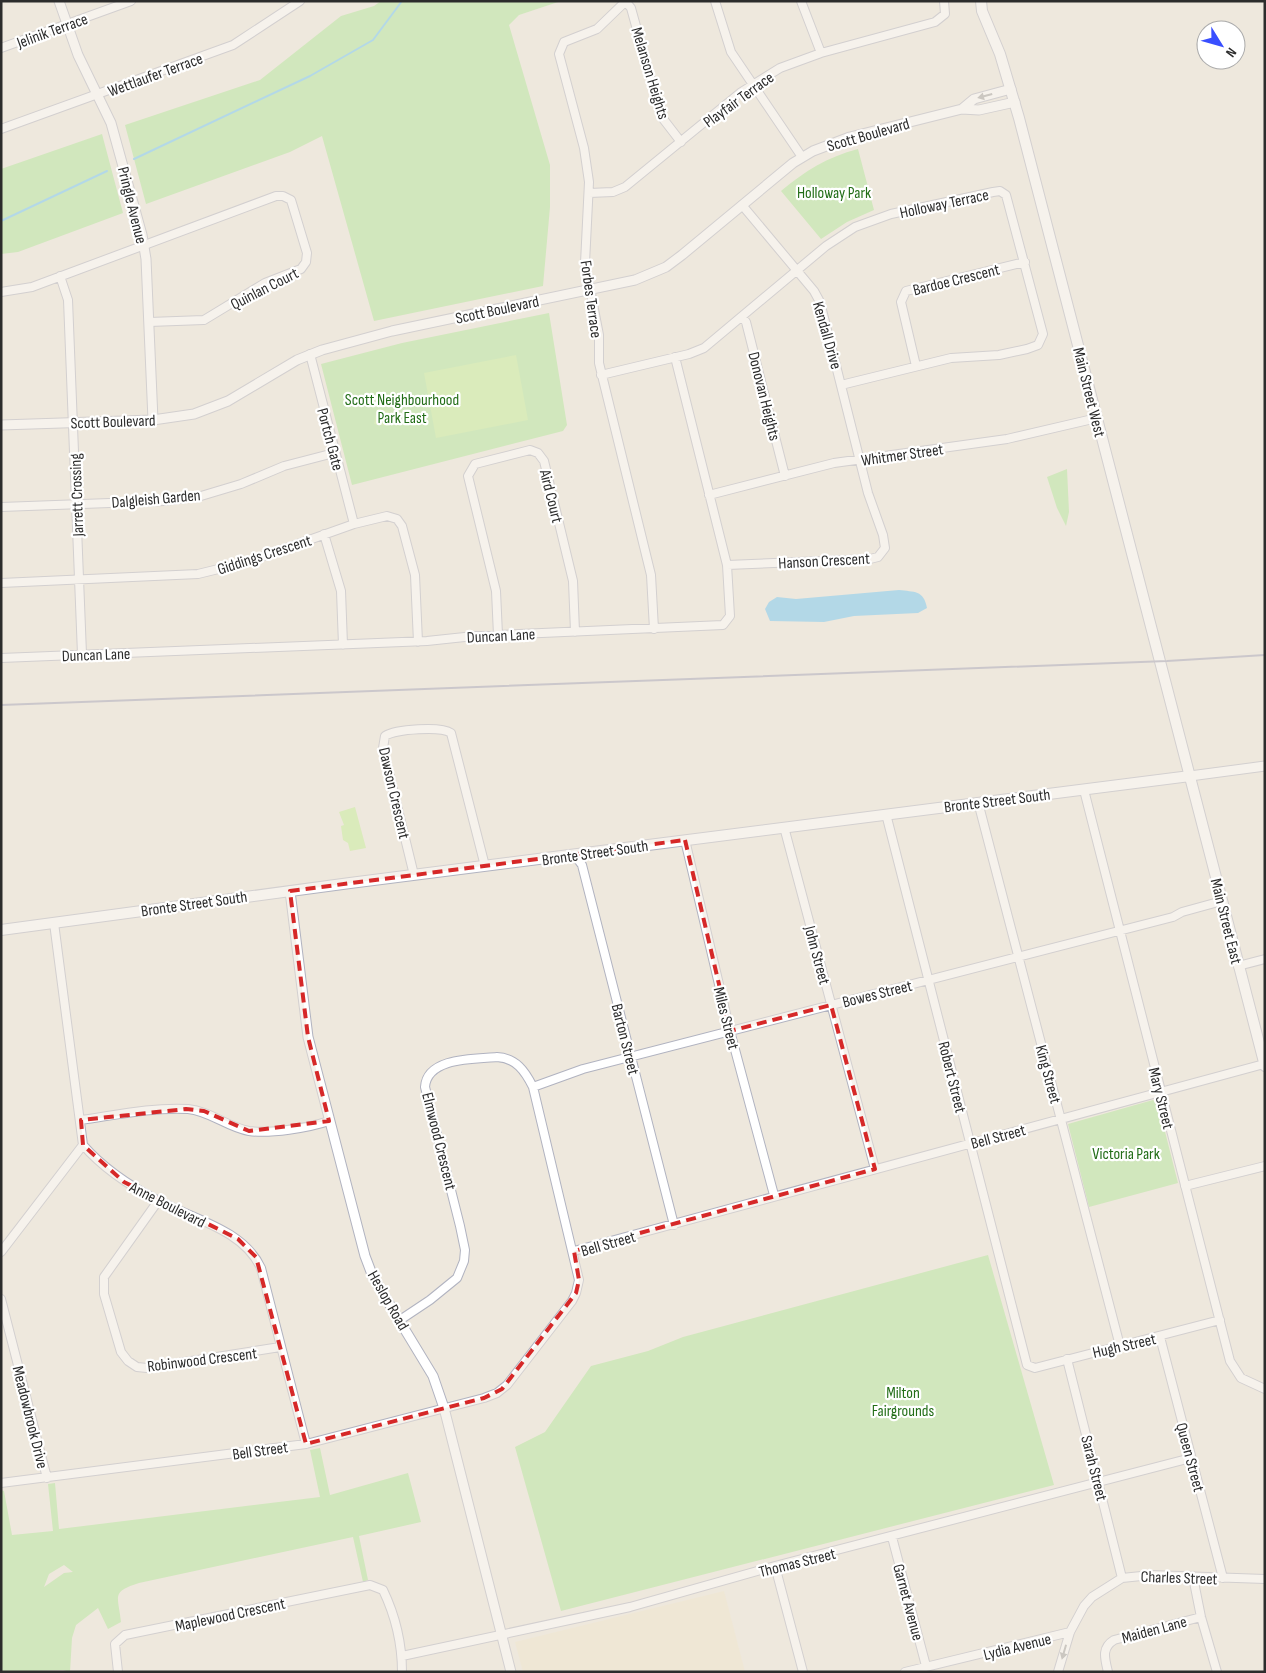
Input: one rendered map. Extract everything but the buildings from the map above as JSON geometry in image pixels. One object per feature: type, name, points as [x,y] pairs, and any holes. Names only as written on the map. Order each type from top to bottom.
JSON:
[{"type":"main road","name":"Main Street West","points":[[972,1],[981,6],[1000,54],[1015,102],[1190,776]]},
{"type":"main road","name":"Bronte Street South","points":[[1,930],[574,854],[1190,776]]},
{"type":"main road","name":"Main Street East","points":[[1190,776],[1264,1065]]},
{"type":"street","name":"Pringle Avenue","points":[[59,1],[66,25],[117,140],[144,245],[153,420]]},
{"type":"street","name":"Jelinik Terrace","points":[[1,48],[131,1]]},
{"type":"street","name":"Wettlaufer Terrace","points":[[1,129],[233,45],[300,1]]},
{"type":"street","points":[[716,1],[728,47],[802,157]]},
{"type":"street","points":[[801,1],[821,53]]},
{"type":"street","name":"Playfair Terrace","points":[[589,193],[613,192],[626,187],[752,84],[780,68],[821,53],[939,21],[945,14],[944,1]]},
{"type":"street","name":"Melanson Heights","points":[[626,2],[631,8],[659,109],[664,120],[681,142]]},
{"type":"street","name":"Forbes Terrace","points":[[626,2],[597,29],[567,40],[559,51],[584,148],[589,193],[585,258],[599,335],[598,363],[651,575],[654,629]]},
{"type":"street","name":"Scott Boulevard","points":[[962,109],[974,99],[1011,89]]},
{"type":"street","name":"Scott Boulevard","points":[[1,425],[153,420],[194,414],[220,405],[310,354],[392,331],[635,280],[666,267],[802,157],[838,140],[962,109],[979,110],[1015,102]]},
{"type":"street","name":"Holloway Terrace","points":[[601,375],[676,357],[704,348],[835,240],[870,221],[914,208],[1000,191],[1008,199],[1025,262],[1043,334],[1040,342],[1034,347],[1003,355],[956,357],[841,385]]},
{"type":"street","name":"Quinlan Court","points":[[144,245],[280,195],[288,198],[294,207],[307,258],[301,269],[265,283],[204,320],[149,322]]},
{"type":"street","name":"Kendall Drive","points":[[742,205],[797,270],[820,302],[860,460]]},
{"type":"street","points":[[1,292],[32,287],[144,245]]},
{"type":"street","name":"Bardoe Crescent","points":[[916,366],[901,302],[906,291],[1025,262]]},
{"type":"street","name":"Jarrett Crossing","points":[[60,276],[68,300],[82,654]]},
{"type":"street","name":"Donovan Heights","points":[[742,317],[746,322],[785,476]]},
{"type":"street","name":"Portch Gate","points":[[310,354],[354,524]]},
{"type":"street","name":"Duncan Lane","points":[[1,658],[418,642],[498,635],[716,627],[726,624],[730,613],[727,565],[676,357]]},
{"type":"street","name":"Whitmer Street","points":[[709,495],[834,463],[1006,439],[1097,418]]},
{"type":"street","name":"Aird Court","points":[[498,635],[496,590],[468,476],[475,464],[530,450],[542,458],[548,479],[573,581],[575,632]]},
{"type":"street","name":"Dalgleish Garden","points":[[1,506],[164,500],[202,496],[241,484],[284,466],[334,452]]},
{"type":"street","name":"Hanson Crescent","points":[[727,565],[870,559],[878,557],[885,548],[860,460]]},
{"type":"street","name":"Giddings Crescent","points":[[1,583],[209,572],[258,559],[354,524],[387,516],[397,519],[402,526],[416,579],[418,642]]},
{"type":"street","points":[[324,534],[341,591],[343,645]]},
{"type":"street","name":"Dawson Crescent","points":[[414,875],[383,748],[386,736],[396,732],[444,729],[451,733],[485,866]]},
{"type":"street","points":[[1190,776],[1265,766]]},
{"type":"street","name":"Mary Street","points":[[1084,790],[1230,1362],[1241,1378],[1265,1389]]},
{"type":"street","name":"King Street","points":[[978,802],[1120,1346]]},
{"type":"street","name":"Robert Street","points":[[886,814],[1029,1367]]},
{"type":"street","name":"John Street","points":[[784,827],[875,1169]]},
{"type":"street","name":"Miles Street","points":[[685,840],[730,1031],[774,1196]]},
{"type":"street","name":"Barton Street","points":[[574,854],[582,865],[674,1225]]},
{"type":"street","name":"Heslop Road","points":[[290,891],[308,1037],[352,1212],[373,1277],[433,1376],[444,1408],[511,1672]]},
{"type":"street","name":"Bowes Street","points":[[533,1087],[583,1069],[630,1056],[1120,930],[1222,901]]},
{"type":"street","points":[[1,1252],[83,1145],[54,924]]},
{"type":"street","points":[[1238,966],[1265,959]]},
{"type":"street","name":"Elmwood Crescent","points":[[400,1320],[430,1300],[457,1278],[464,1261],[460,1226],[425,1087],[426,1078],[441,1065],[498,1057],[516,1062],[527,1075],[533,1087],[574,1251]]},
{"type":"street","name":"Bell Street","points":[[1,1483],[306,1444],[484,1398],[497,1393],[507,1385],[576,1293],[579,1280],[574,1251],[1264,1065]]},
{"type":"street","points":[[81,1120],[162,1109],[186,1109],[204,1111],[249,1131],[286,1129],[328,1121]]},
{"type":"street","name":"Anne Boulevard","points":[[83,1145],[124,1182],[158,1201],[238,1239],[250,1250],[261,1268],[306,1444]]},
{"type":"street","points":[[1185,1186],[1265,1166]]},
{"type":"street","name":"Robinwood Crescent","points":[[158,1201],[104,1277],[104,1294],[120,1352],[137,1367],[147,1368],[280,1347]]},
{"type":"street","name":"Meadowbrook Drive","points":[[1,1299],[47,1478]]},
{"type":"street","name":"Hugh Street","points":[[1029,1367],[1160,1337],[1220,1320]]},
{"type":"street","name":"Queen Street","points":[[1160,1337],[1223,1578]]},
{"type":"street","name":"Sarah Street","points":[[1067,1359],[1122,1578]]},
{"type":"street","name":"Thomas Street","points":[[402,1656],[501,1633],[630,1607],[775,1566],[1191,1458]]},
{"type":"street","name":"Garnet Avenue","points":[[892,1537],[926,1666]]},
{"type":"street","points":[[775,1566],[803,1672]]},
{"type":"street","name":"Charles Street","points":[[1058,1672],[1070,1632],[1084,1606],[1092,1597],[1122,1578],[1138,1574],[1265,1579]]},
{"type":"street","points":[[1193,1577],[1201,1617],[1216,1672]]},
{"type":"street","name":"Maplewood Crescent","points":[[118,1672],[115,1644],[125,1635],[340,1590],[376,1586],[383,1590],[388,1601],[402,1656]]},
{"type":"street","name":"Maiden Lane","points":[[1108,1672],[1104,1654],[1107,1646],[1114,1640],[1201,1617]]},
{"type":"street","name":"Lydia Avenue","points":[[905,1672],[926,1666],[945,1664],[1070,1632]]},
{"type":"street","points":[[402,1656],[402,1672]]},
{"type":"highlighted area","points":[[685,840],[730,1031],[831,1005],[875,1169],[574,1251],[579,1280],[576,1293],[502,1389],[484,1398],[306,1444],[256,1257],[238,1239],[124,1182],[83,1145],[81,1120],[186,1109],[204,1111],[249,1131],[329,1121],[308,1037],[290,891]]},
{"type":"shaded area","points":[[724,1591],[745,1672],[523,1672],[515,1642]]},
{"type":"green space","points":[[381,1],[561,1],[519,15],[509,25],[550,165],[550,207],[543,286],[374,321],[322,136],[290,152],[146,204],[125,125],[260,80],[341,16],[374,6]]},
{"type":"green space","points":[[102,134],[123,213],[18,252],[1,254],[1,169]]},
{"type":"green space","name":"Holloway Park","points":[[858,149],[874,210],[847,222],[821,239],[781,191],[817,166],[836,156]]},
{"type":"green space","name":"Scott Neighbourhood Park East","points":[[549,313],[567,425],[563,431],[352,485],[321,364],[402,343]]},
{"type":"green space","points":[[516,355],[528,420],[436,438],[424,373]]},
{"type":"green space","points":[[377,409],[390,411],[388,426],[374,424]]},
{"type":"green space","points":[[1067,469],[1069,512],[1066,526],[1057,508],[1047,477]]},
{"type":"green space","points":[[355,807],[366,848],[350,851],[348,843],[343,840],[341,826],[344,825],[339,812]]},
{"type":"green space","name":"Victoria Park","points":[[1153,1100],[1158,1104],[1178,1183],[1089,1207],[1068,1124]]},
{"type":"green space","name":"Milton Fairgrounds","points":[[988,1255],[1054,1485],[561,1611],[515,1447],[545,1432],[591,1366],[648,1351],[683,1337]]},
{"type":"green space","points":[[320,1448],[330,1495],[408,1473],[421,1522],[359,1536],[368,1580],[363,1582],[353,1537],[139,1583],[124,1589],[118,1596],[121,1622],[108,1629],[98,1608],[76,1625],[72,1638],[70,1672],[63,1670],[1,1672],[1,1490],[4,1491],[12,1535],[53,1531],[48,1484],[55,1483],[59,1529],[320,1497],[310,1450]],"holes":[[[64,1565],[73,1572],[64,1573],[44,1587],[49,1574]]]},
{"type":"water","points":[[899,590],[918,593],[926,602],[927,608],[918,613],[854,616],[824,622],[770,621],[765,609],[769,602],[777,597],[796,599]]},
{"type":"waterway","points":[[134,159],[310,76],[373,40],[402,1]]},
{"type":"waterway","points":[[1,221],[107,171]]},
{"type":"railway","points":[[1,705],[1167,661],[1265,655]]}]
